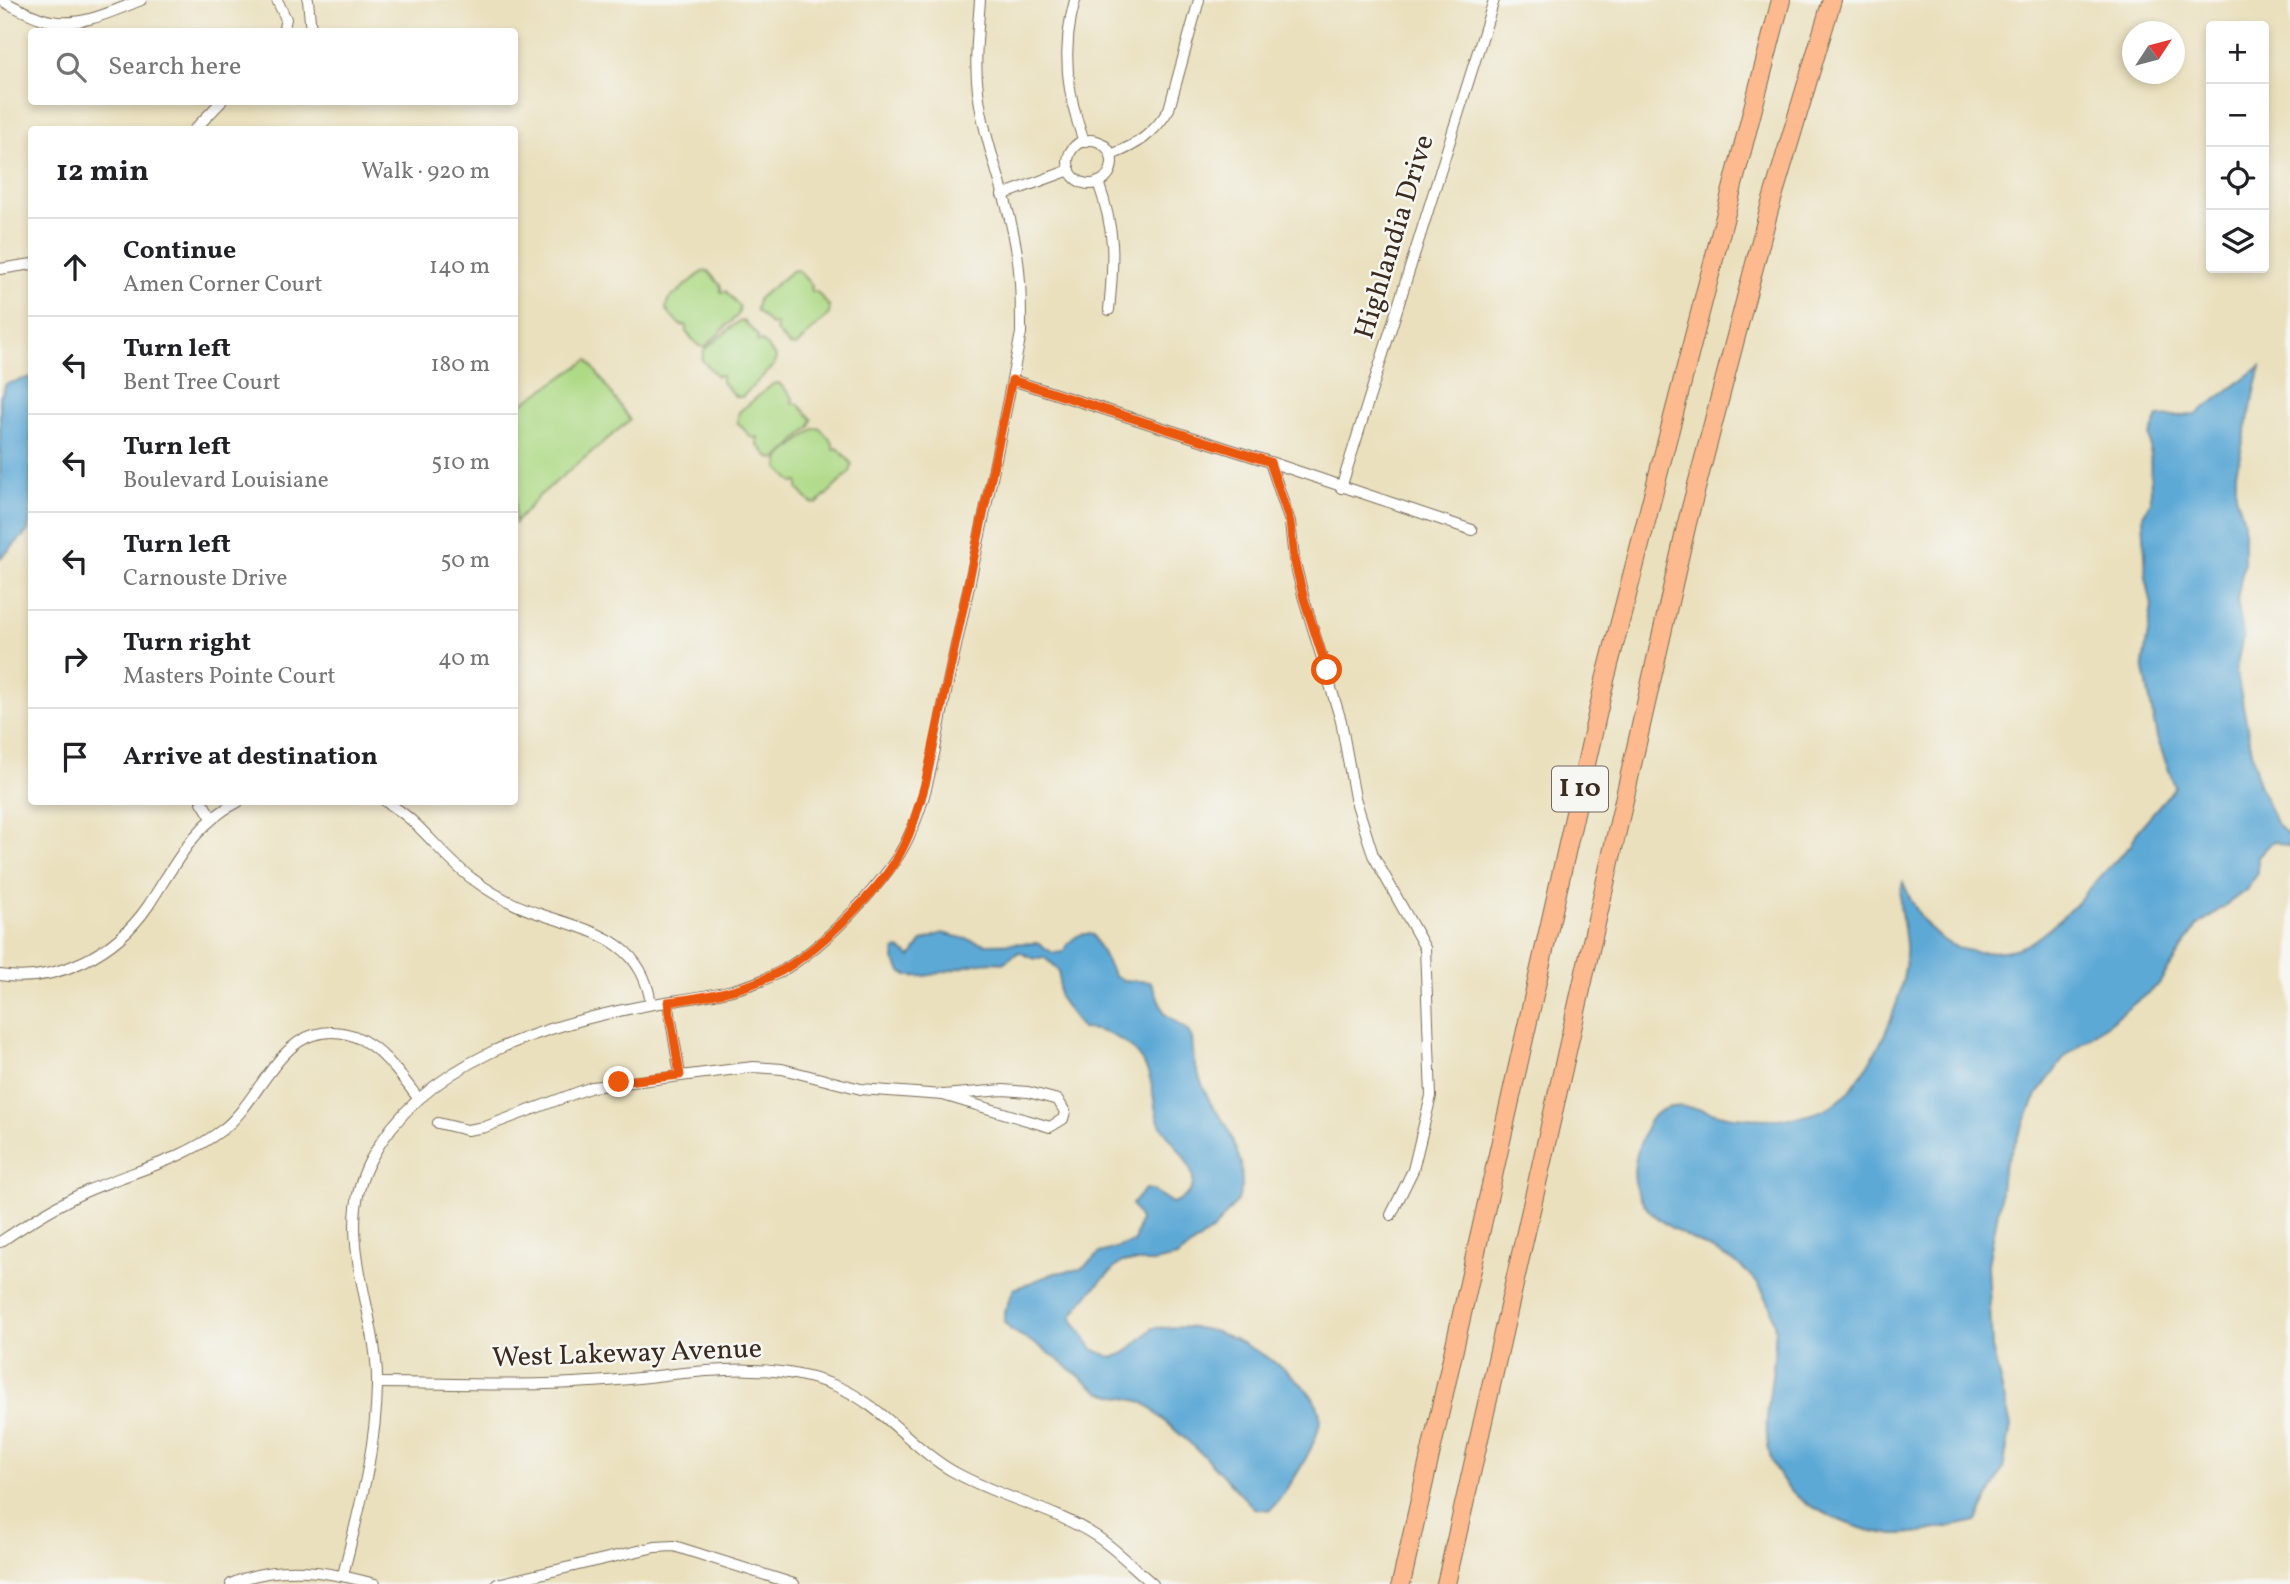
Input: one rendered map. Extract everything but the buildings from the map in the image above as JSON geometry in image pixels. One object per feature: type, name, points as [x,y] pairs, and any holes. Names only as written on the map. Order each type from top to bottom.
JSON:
[{"type":"highway","name":"I 10","points":[[1401,1584],[1605,680],[1781,0]]},
{"type":"highway","name":"I 10","points":[[1446,1584],[1687,523],[1769,210],[1832,0]]},
{"type":"street","points":[[0,0],[50,21],[72,22],[91,19],[141,0]]},
{"type":"street","points":[[277,0],[286,19],[285,28]]},
{"type":"street","points":[[308,0],[311,28]]},
{"type":"street","points":[[343,1575],[365,1486],[377,1383],[373,1333],[360,1278],[355,1231],[357,1197],[368,1163],[387,1131],[418,1098],[477,1060],[527,1038],[576,1019],[748,986],[781,971],[808,953],[864,899],[892,866],[914,825],[926,781],[1021,333],[1021,288],[1015,241],[985,134],[977,89],[976,46],[980,0]]},
{"type":"street","points":[[1075,0],[1065,52],[1067,83],[1084,142]]},
{"type":"street","points":[[1111,155],[1145,139],[1164,117],[1178,79],[1199,0]]},
{"type":"street","name":"Highlandia Drive","points":[[1341,488],[1494,0]]},
{"type":"street","points":[[198,126],[218,105]]},
{"type":"street","points":[[1084,142],[1099,142],[1111,155],[1111,170],[1098,183],[1080,182],[1070,170],[1070,155],[1084,142]]},
{"type":"street","points":[[1002,195],[1070,170]]},
{"type":"street","points":[[1098,183],[1112,227],[1115,254],[1109,310]]},
{"type":"street","points":[[0,269],[28,265]]},
{"type":"street","points":[[1012,380],[1472,530]]},
{"type":"street","points":[[1270,462],[1290,522],[1294,559],[1341,721],[1355,798],[1373,855],[1425,948],[1431,1096],[1413,1171],[1391,1215]]},
{"type":"street","points":[[204,805],[212,818]]},
{"type":"street","points":[[0,975],[40,975],[64,970],[112,944],[134,925],[173,864],[212,818],[233,805]]},
{"type":"street","points":[[390,805],[422,827],[470,878],[500,898],[600,933],[624,950],[641,968],[648,982],[652,1004]]},
{"type":"street","points":[[668,1002],[680,1075]]},
{"type":"street","points":[[0,1242],[47,1210],[88,1190],[174,1160],[195,1149],[225,1128],[285,1055],[312,1035],[351,1035],[373,1044],[418,1098]]},
{"type":"street","points":[[438,1123],[467,1129],[485,1127],[592,1087],[753,1067],[782,1069],[862,1088],[943,1096],[1050,1127],[1063,1119],[1065,1112],[1058,1100],[1028,1092],[992,1090],[943,1096]]},
{"type":"street","name":"West Lakeway Avenue","points":[[377,1383],[590,1382],[719,1368],[765,1369],[802,1375],[838,1387],[873,1408],[952,1471],[994,1493],[1056,1514],[1097,1536],[1153,1584]]},
{"type":"street","points":[[497,1584],[655,1547],[674,1546],[794,1584]]},
{"type":"street","points":[[231,1584],[293,1570],[343,1575],[375,1584]]},
{"type":"green space","points":[[798,270],[812,286],[811,291],[816,291],[830,307],[829,314],[796,346],[789,345],[776,331],[777,324],[771,325],[756,310],[758,299],[792,271]]},
{"type":"green space","points":[[708,271],[721,286],[721,292],[726,291],[740,307],[738,315],[705,347],[699,346],[686,332],[686,325],[681,326],[666,310],[668,300],[702,272]]},
{"type":"green space","points":[[744,321],[758,336],[757,342],[762,341],[776,357],[774,365],[742,397],[735,396],[722,382],[722,375],[717,376],[702,360],[704,350],[738,322]]},
{"type":"green space","points":[[588,360],[630,420],[539,496],[518,520],[518,406]]},
{"type":"green space","points":[[779,383],[793,398],[792,404],[797,403],[812,419],[810,427],[777,459],[770,458],[757,444],[758,437],[752,438],[737,422],[739,412],[773,384]]},
{"type":"green space","points":[[820,428],[833,443],[833,449],[838,448],[852,464],[850,472],[817,504],[811,503],[798,489],[798,482],[793,483],[778,468],[780,457],[814,429]]},
{"type":"water","points":[[2261,366],[2236,472],[2236,495],[2244,521],[2244,562],[2237,600],[2243,636],[2236,670],[2258,782],[2276,823],[2290,837],[2290,847],[2273,841],[2258,857],[2258,873],[2246,890],[2197,926],[2158,985],[2065,1057],[2037,1095],[2003,1169],[1988,1264],[1992,1348],[2011,1426],[2003,1469],[1977,1521],[1897,1534],[1880,1533],[1843,1522],[1820,1511],[1788,1487],[1771,1460],[1767,1430],[1775,1336],[1770,1306],[1753,1278],[1735,1263],[1670,1227],[1651,1213],[1639,1195],[1634,1173],[1640,1144],[1651,1119],[1668,1108],[1690,1108],[1733,1117],[1785,1118],[1823,1110],[1845,1096],[1876,1051],[1896,1006],[1906,959],[1900,906],[1903,882],[1925,923],[1946,942],[1974,952],[2009,950],[2030,943],[2049,929],[2131,845],[2138,830],[2175,787],[2157,738],[2143,664],[2152,606],[2146,577],[2143,515],[2151,502],[2150,435],[2158,417],[2195,415]]},
{"type":"water","points":[[28,378],[28,531],[0,559],[0,397],[6,384]]},
{"type":"water","points":[[942,933],[986,944],[1038,943],[1053,953],[1063,952],[1079,935],[1093,935],[1114,976],[1123,980],[1151,982],[1165,1014],[1187,1030],[1192,1038],[1194,1062],[1201,1082],[1211,1104],[1227,1126],[1241,1163],[1242,1187],[1238,1200],[1214,1229],[1177,1257],[1154,1262],[1122,1262],[1085,1298],[1072,1319],[1093,1349],[1112,1358],[1125,1353],[1153,1328],[1197,1328],[1212,1331],[1259,1352],[1307,1390],[1320,1417],[1315,1440],[1285,1491],[1270,1510],[1254,1508],[1199,1451],[1143,1402],[1100,1392],[1044,1349],[1011,1330],[1004,1322],[1004,1312],[1014,1289],[1055,1273],[1081,1269],[1100,1253],[1134,1242],[1140,1220],[1132,1204],[1145,1189],[1152,1190],[1172,1203],[1186,1196],[1192,1188],[1193,1178],[1183,1156],[1158,1121],[1150,1079],[1140,1059],[1133,1050],[1115,1037],[1082,1029],[1059,997],[1059,971],[1044,957],[1035,959],[1019,952],[1003,963],[977,964],[923,976],[902,973],[894,960],[895,950],[900,949],[911,957],[922,941]]},
{"type":"route","points":[[619,1082],[680,1075],[668,1002],[748,986],[781,971],[808,953],[864,899],[892,866],[914,825],[926,781],[1012,380],[1270,462],[1290,522],[1294,559],[1304,599],[1327,670]]}]
